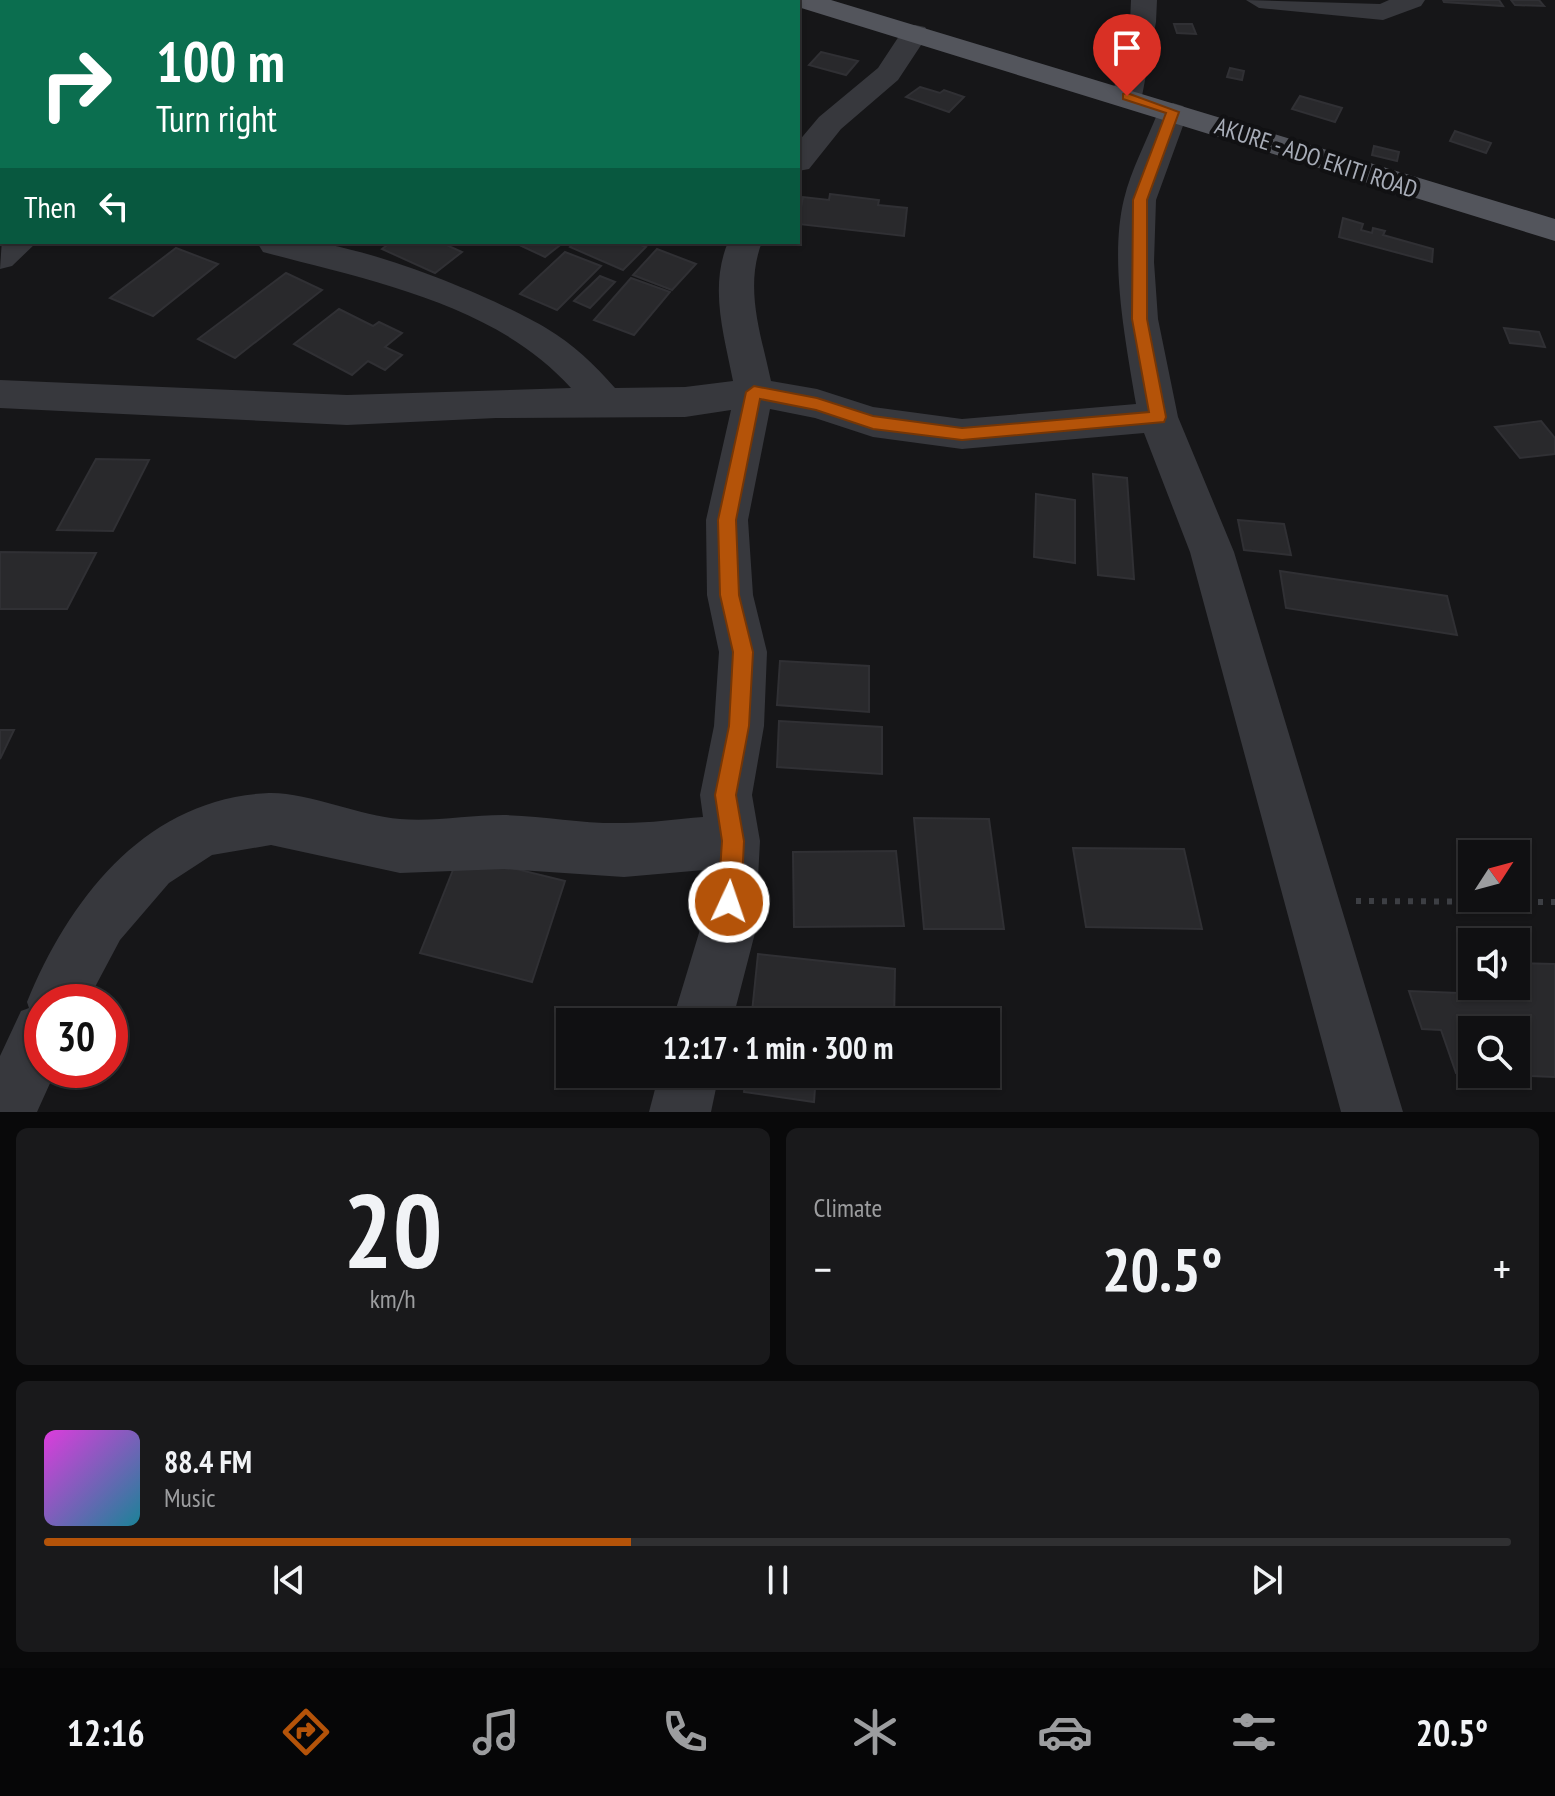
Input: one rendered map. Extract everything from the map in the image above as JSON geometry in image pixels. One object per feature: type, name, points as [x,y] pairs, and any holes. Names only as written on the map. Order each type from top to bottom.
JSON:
[{"type":"main road","name":"AKURE - ADO EKITI ROAD","points":[[803,0],[1127,96],[1428,194],[1555,230]]},
{"type":"street","points":[[1127,96],[1143,22],[1144,0]]},
{"type":"street","points":[[1259,0],[1383,12],[1412,0]]},
{"type":"street","points":[[800,160],[830,123],[888,74],[915,33]]},
{"type":"street","points":[[1173,112],[1140,200],[1140,319],[1158,417],[1212,552],[1315,901],[1372,1112]]},
{"type":"street","points":[[0,258],[18,244]]},
{"type":"street","points":[[275,244],[392,274],[451,293],[497,314],[570,364],[606,404]]},
{"type":"street","points":[[706,1008],[727,933],[733,841],[726,795],[739,726],[743,652],[730,595],[727,520],[754,392],[735,296],[737,262],[744,244]]},
{"type":"street","points":[[0,394],[347,410],[496,403],[685,402],[754,392],[817,404],[873,422],[962,434],[1158,417]]},
{"type":"street","points":[[66,984],[100,920],[150,864],[203,830],[271,819],[400,846],[504,842],[624,850],[733,841]]},
{"type":"street","points":[[6,1112],[24,1072]]},
{"type":"street","points":[[680,1112],[686,1088]]},
{"type":"path","points":[[1315,901],[1555,902]]},
{"type":"building","points":[[1499,0],[1503,6],[1444,2]]},
{"type":"building","points":[[1511,0],[1539,0],[1544,6],[1515,5]]},
{"type":"building","points":[[1174,24],[1192,24],[1196,34],[1177,33]]},
{"type":"building","points":[[821,52],[858,61],[846,75],[809,65]]},
{"type":"building","points":[[1230,68],[1244,71],[1242,80],[1227,77]]},
{"type":"building","points":[[920,87],[964,97],[949,112],[906,97]]},
{"type":"building","points":[[1300,96],[1342,108],[1335,122],[1292,109]]},
{"type":"building","points":[[1455,131],[1491,143],[1486,153],[1450,141]]},
{"type":"building","points":[[1374,146],[1399,152],[1397,161],[1372,155]]},
{"type":"building","points":[[830,194],[879,200],[878,205],[907,208],[904,236],[800,224],[803,197],[829,200]]},
{"type":"building","points":[[1343,218],[1363,224],[1361,230],[1372,233],[1373,228],[1385,231],[1383,235],[1433,249],[1432,262],[1339,237]]},
{"type":"building","points":[[388,244],[444,244],[462,252],[435,273],[382,249]]},
{"type":"building","points":[[517,244],[561,244],[545,257]]},
{"type":"building","points":[[573,244],[638,244],[646,247],[623,270],[570,247]]},
{"type":"building","points":[[176,248],[218,264],[153,316],[110,298]]},
{"type":"building","points":[[657,249],[696,264],[672,290],[633,275]]},
{"type":"building","points":[[565,252],[601,266],[557,310],[520,294]]},
{"type":"building","points":[[286,273],[322,290],[235,358],[198,339]]},
{"type":"building","points":[[600,276],[615,282],[590,308],[574,301]]},
{"type":"building","points":[[631,278],[670,292],[634,335],[594,320]]},
{"type":"building","points":[[339,309],[373,326],[379,322],[402,333],[385,347],[402,355],[385,370],[368,361],[352,375],[294,344]]},
{"type":"building","points":[[1504,328],[1539,332],[1545,347],[1510,343]]},
{"type":"building","points":[[1541,421],[1555,438],[1555,454],[1520,458],[1495,427]]},
{"type":"building","points":[[96,459],[149,460],[113,531],[57,530]]},
{"type":"building","points":[[1093,474],[1127,478],[1134,579],[1098,575]]},
{"type":"building","points":[[1036,494],[1075,500],[1075,563],[1034,557]]},
{"type":"building","points":[[1238,520],[1284,524],[1291,555],[1244,550]]},
{"type":"building","points":[[0,552],[96,553],[67,609],[0,609]]},
{"type":"building","points":[[1280,571],[1447,596],[1457,635],[1286,608]]},
{"type":"building","points":[[780,661],[869,666],[869,712],[777,705]]},
{"type":"building","points":[[779,721],[882,727],[882,774],[777,767]]},
{"type":"building","points":[[0,730],[14,730],[0,759]]},
{"type":"building","points":[[914,818],[989,819],[1004,929],[924,929]]},
{"type":"building","points":[[1073,848],[1184,849],[1202,929],[1086,927]]},
{"type":"building","points":[[896,851],[904,926],[794,927],[793,852]]},
{"type":"building","points":[[459,855],[565,881],[532,982],[420,953]]},
{"type":"building","points":[[758,954],[895,969],[894,1008],[752,1008]]},
{"type":"building","points":[[1530,963],[1555,964],[1555,1077],[1530,1076],[1530,1016],[1458,1016],[1456,1073],[1441,1030],[1422,1029],[1409,991],[1458,993],[1458,1000],[1530,1000]]},
{"type":"building","points":[[744,1088],[815,1088],[814,1102],[744,1092]]},
{"type":"route","points":[[729,902],[733,841],[726,795],[739,726],[743,652],[730,595],[727,520],[754,392],[817,404],[873,422],[962,434],[1158,417],[1140,319],[1137,262],[1140,200],[1173,112],[1127,96]]}]
